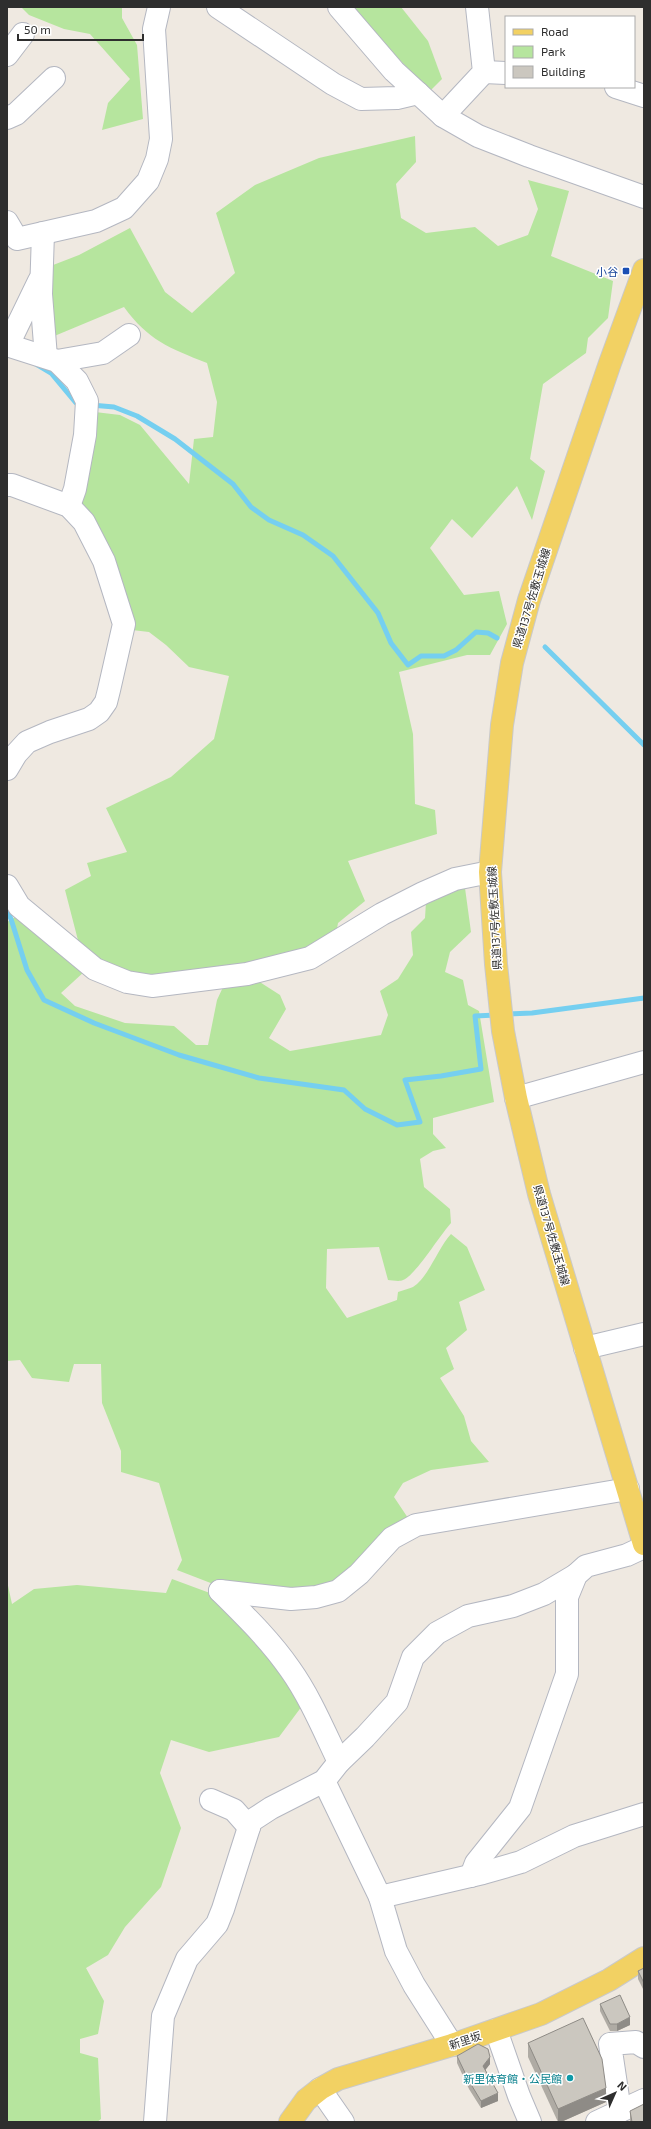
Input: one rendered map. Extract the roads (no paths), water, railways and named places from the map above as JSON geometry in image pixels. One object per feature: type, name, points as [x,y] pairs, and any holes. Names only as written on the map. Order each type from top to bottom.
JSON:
[{"type":"main road","name":"県道137号佐敷玉城線","points":[[644,270],[610,363],[531,593],[512,663],[502,725],[490,872],[500,1003],[516,1098],[539,1194],[644,1546]]},
{"type":"main road","name":"新里坂","points":[[290,2122],[306,2100],[320,2089],[338,2079],[452,2045],[556,2007],[609,1980],[644,1958]]},
{"type":"street","points":[[10,235],[43,233],[96,221],[124,208],[148,181],[157,159],[161,139],[154,28],[159,7]]},
{"type":"street","points":[[218,7],[333,84],[361,99],[397,98],[418,93]]},
{"type":"street","points":[[339,7],[394,71],[443,116],[478,136],[528,156],[644,196]]},
{"type":"street","points":[[476,7],[484,72]]},
{"type":"street","points":[[7,55],[23,34]]},
{"type":"street","points":[[443,116],[484,72],[505,73]]},
{"type":"street","points":[[7,118],[16,114],[54,78]]},
{"type":"street","points":[[619,88],[644,96]]},
{"type":"street","points":[[43,233],[41,294],[51,359]]},
{"type":"street","points":[[42,276],[8,345],[51,359],[77,381],[86,408],[84,436],[75,488],[69,506]]},
{"type":"street","points":[[51,359],[103,353],[128,336]]},
{"type":"street","points":[[7,485],[12,485],[69,506],[84,522],[104,561],[124,624],[106,702],[99,712],[89,719],[50,732],[28,742],[16,754],[7,769]]},
{"type":"street","points":[[7,886],[19,906],[95,969],[127,982],[152,986],[247,974],[310,958],[382,914],[423,893],[455,879],[490,872]]},
{"type":"street","points":[[516,1098],[644,1062]]},
{"type":"street","points":[[585,1348],[644,1334]]},
{"type":"street","points":[[339,1762],[314,1710],[291,1669],[264,1635],[220,1591],[291,1599],[316,1597],[338,1591],[360,1574],[392,1538],[416,1525],[628,1489]]},
{"type":"street","points":[[154,2122],[163,2016],[187,1959],[219,1919],[252,1821],[271,1808],[324,1781],[339,1762],[365,1738],[397,1702],[413,1657],[437,1632],[468,1616],[513,1606],[544,1594],[576,1575],[586,1566],[627,1555],[644,1546]]},
{"type":"street","points":[[471,1876],[476,1863],[520,1808],[567,1674],[568,1597],[576,1575]]},
{"type":"street","points":[[324,1781],[380,1897],[396,1951],[414,1985],[452,2045]]},
{"type":"street","points":[[210,1800],[234,1810],[250,1827]]},
{"type":"street","points":[[380,1897],[471,1876],[521,1862],[574,1836],[603,1825],[644,1814]]},
{"type":"street","points":[[496,2030],[518,2096],[530,2122]]},
{"type":"street","points":[[620,2111],[610,2044],[636,2042],[644,2047]]},
{"type":"street","points":[[320,2089],[343,2122]]},
{"type":"street","points":[[598,2122],[644,2100]]},
{"type":"waterway","points":[[36,364],[51,373],[76,403],[81,404]]},
{"type":"waterway","points":[[91,405],[114,407],[137,416],[175,439],[233,484],[251,507],[269,520],[303,535],[333,556],[378,613],[391,643],[408,665],[421,656],[444,656],[456,650],[476,632],[488,633],[497,638]]},
{"type":"waterway","points":[[545,647],[644,745]]},
{"type":"waterway","points":[[7,910],[27,970],[44,1000],[94,1023],[179,1055],[259,1078],[344,1090],[365,1109],[397,1125],[420,1122],[405,1080],[481,1069],[475,1016],[496,1015]]},
{"type":"waterway","points":[[506,1014],[532,1013],[644,998]]},
{"type":"place","name":"小谷","points":[[626,271]]},
{"type":"place","name":"新里体育館・公民館","points":[[570,2078]]}]
